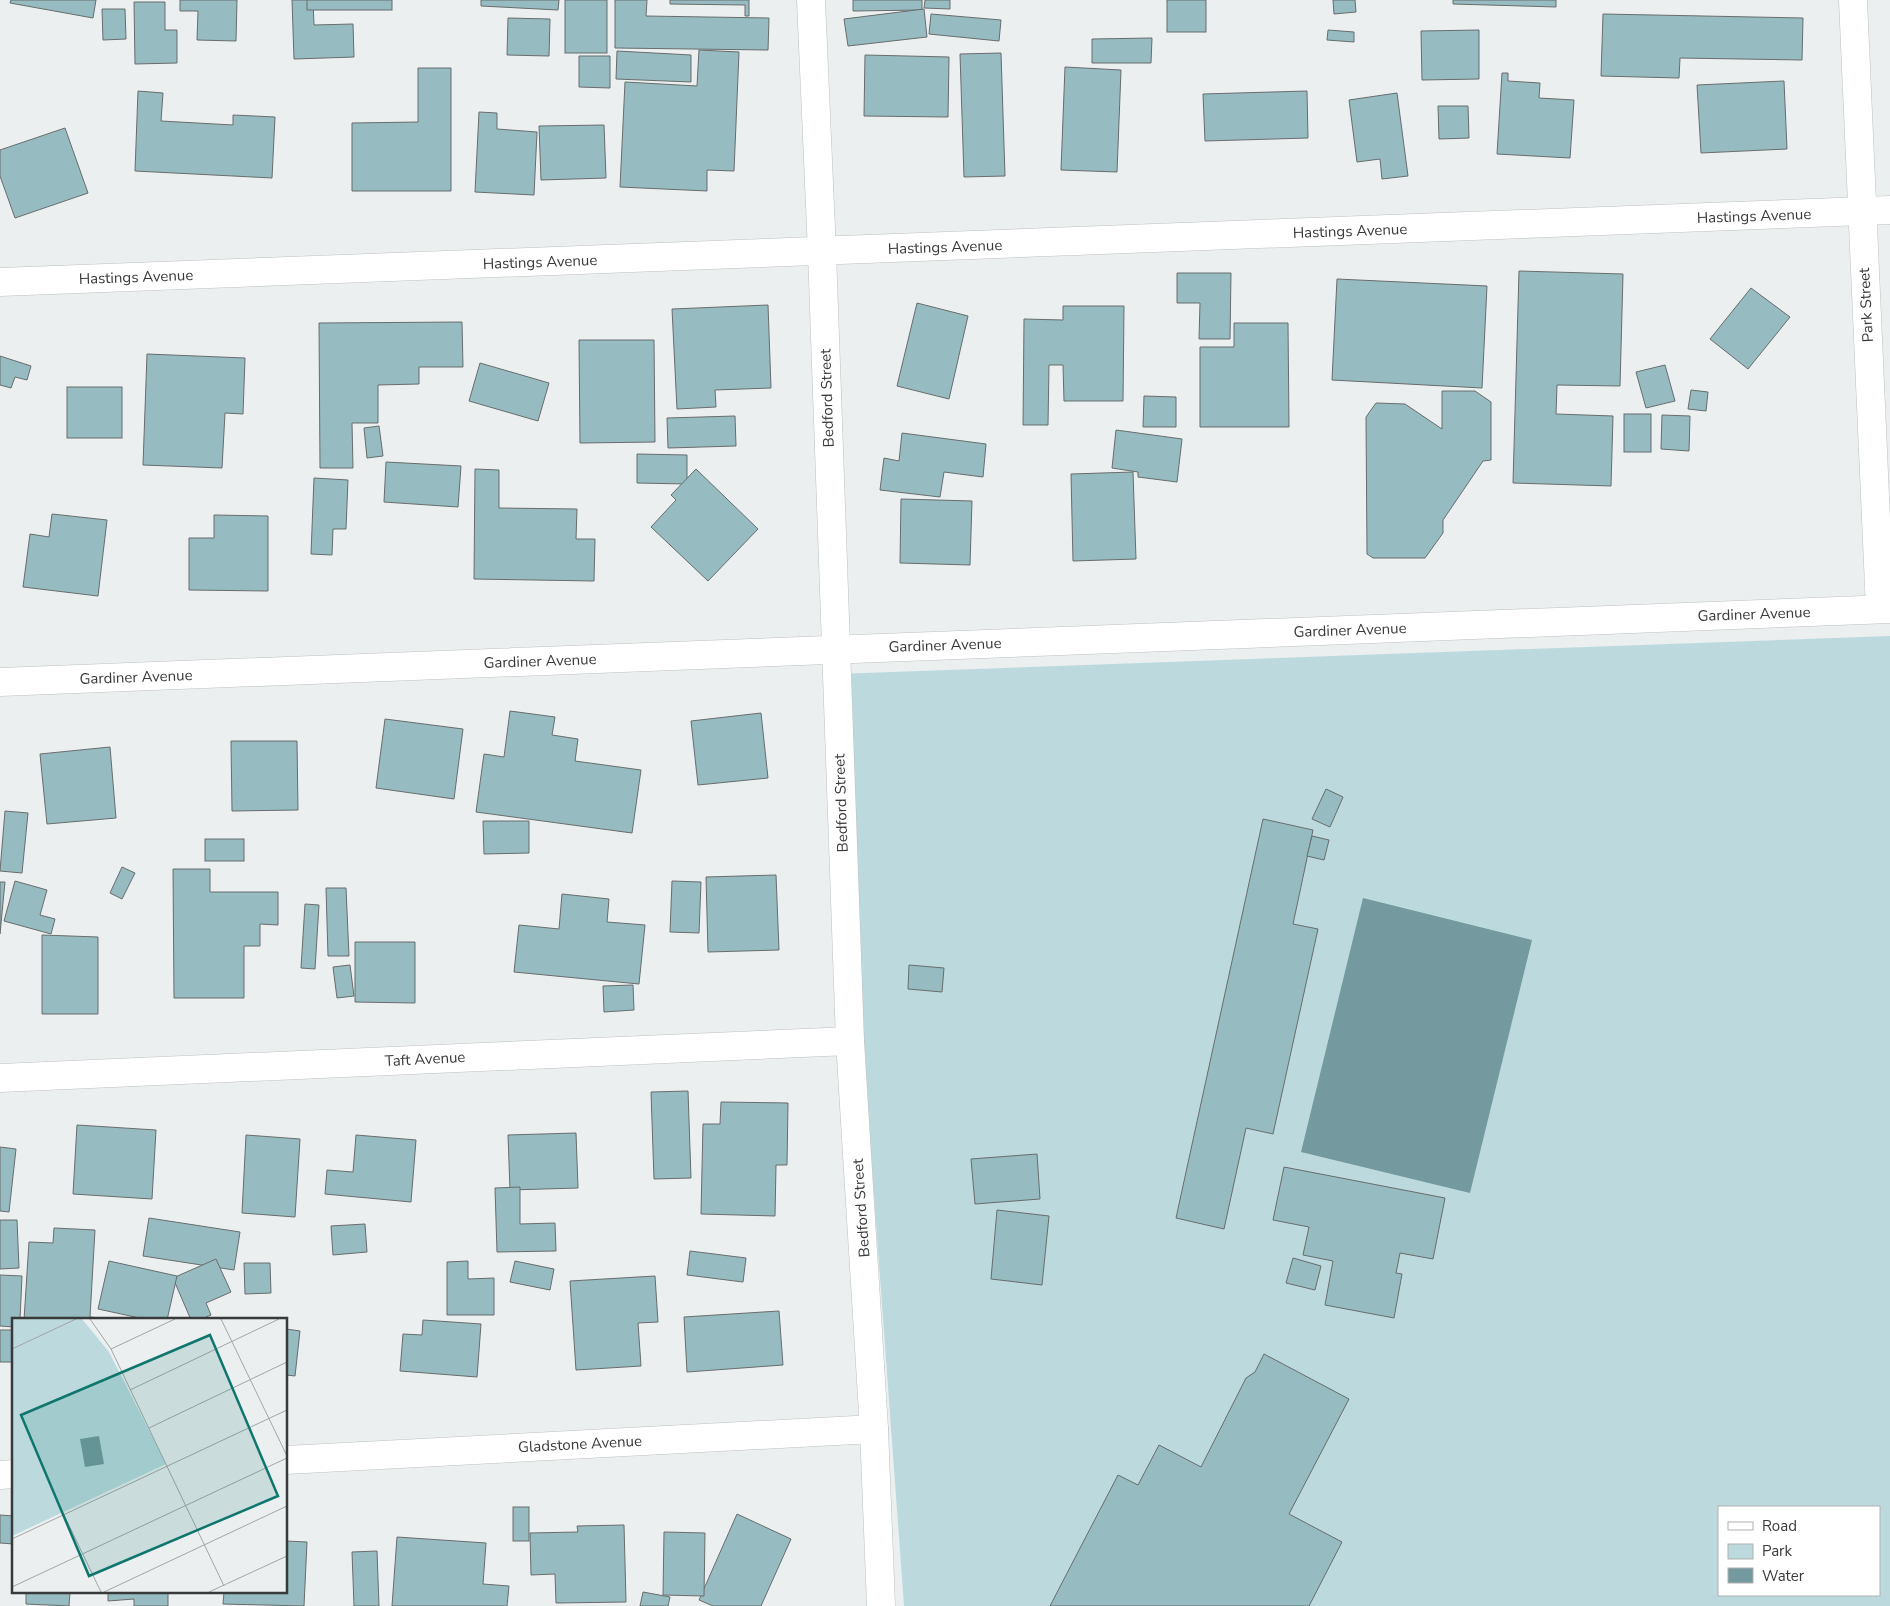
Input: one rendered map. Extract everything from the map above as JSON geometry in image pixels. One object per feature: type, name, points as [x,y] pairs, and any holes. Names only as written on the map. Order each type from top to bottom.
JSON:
[{"type":"street","name":"Bedford Street","points":[[811,0],[822,252],[850,1041],[874,1429],[881,1606]]},
{"type":"street","name":"Park Street","points":[[1853,0],[1862,211],[1885,609]]},
{"type":"street","name":"Hastings Avenue","points":[[0,282],[1890,210]]},
{"type":"street","name":"Gardiner Avenue","points":[[0,682],[1885,609]]},
{"type":"street","name":"Taft Avenue","points":[[0,1078],[850,1041]]},
{"type":"street","name":"Gladstone Avenue","points":[[288,1460],[874,1429]]},
{"type":"green space","points":[[1890,636],[1890,1606],[904,1606],[836,674]]},
{"type":"water","points":[[1363,898],[1532,940],[1470,1193],[1301,1152]]},
{"type":"building","points":[[11,0],[96,0],[93,18],[10,3]]},
{"type":"building","points":[[180,0],[237,0],[236,41],[197,40],[198,11],[180,11]]},
{"type":"building","points":[[292,0],[313,0],[314,25],[353,24],[354,57],[294,59]]},
{"type":"building","points":[[307,0],[392,0],[392,10],[307,10]]},
{"type":"building","points":[[481,0],[559,0],[558,10],[481,6]]},
{"type":"building","points":[[565,0],[607,0],[607,53],[565,53]]},
{"type":"building","points":[[615,0],[647,0],[646,16],[769,18],[768,50],[615,48]]},
{"type":"building","points":[[670,0],[749,0],[749,16],[745,16],[745,5],[670,4]]},
{"type":"building","points":[[853,0],[922,0],[922,10],[853,11]]},
{"type":"building","points":[[925,0],[950,0],[950,9],[924,8]]},
{"type":"building","points":[[1167,0],[1206,0],[1206,32],[1167,32]]},
{"type":"building","points":[[1333,0],[1355,0],[1356,12],[1334,14]]},
{"type":"building","points":[[1453,0],[1556,0],[1556,7],[1453,4]]},
{"type":"building","points":[[134,2],[165,2],[165,30],[177,30],[177,63],[135,64]]},
{"type":"building","points":[[102,9],[125,9],[126,39],[103,40]]},
{"type":"building","points":[[924,9],[927,37],[848,46],[844,19]]},
{"type":"building","points":[[931,14],[1001,20],[999,41],[929,34]]},
{"type":"building","points":[[1603,14],[1803,18],[1802,60],[1680,58],[1679,78],[1601,76]]},
{"type":"building","points":[[508,18],[550,19],[549,56],[507,55]]},
{"type":"building","points":[[1328,30],[1354,32],[1354,42],[1327,40]]},
{"type":"building","points":[[1479,30],[1479,79],[1422,80],[1421,31]]},
{"type":"building","points":[[1152,38],[1151,63],[1092,63],[1092,39]]},
{"type":"building","points":[[699,50],[739,52],[734,171],[707,170],[707,191],[620,187],[625,82],[697,86]]},
{"type":"building","points":[[617,51],[691,55],[691,82],[616,79]]},
{"type":"building","points":[[1001,53],[1005,176],[964,177],[960,54]]},
{"type":"building","points":[[865,55],[949,57],[948,117],[864,116]]},
{"type":"building","points":[[579,56],[610,56],[610,88],[579,87]]},
{"type":"building","points":[[1065,67],[1121,70],[1117,172],[1061,170]]},
{"type":"building","points":[[418,68],[451,68],[451,191],[352,191],[352,123],[418,122]]},
{"type":"building","points":[[1502,73],[1508,73],[1508,81],[1540,83],[1539,98],[1574,100],[1570,158],[1497,154]]},
{"type":"building","points":[[1784,81],[1787,149],[1701,153],[1697,85]]},
{"type":"building","points":[[138,91],[163,93],[161,121],[233,125],[233,115],[275,117],[272,178],[135,171]]},
{"type":"building","points":[[1307,91],[1308,138],[1205,141],[1203,94]]},
{"type":"building","points":[[1397,93],[1408,176],[1382,179],[1380,159],[1357,162],[1349,100]]},
{"type":"building","points":[[1438,106],[1468,106],[1469,138],[1439,139]]},
{"type":"building","points":[[479,112],[497,113],[497,129],[537,132],[534,195],[475,192]]},
{"type":"building","points":[[604,125],[606,178],[541,180],[539,126]]},
{"type":"building","points":[[65,128],[88,193],[15,218],[0,176],[0,150]]},
{"type":"building","points":[[1519,271],[1623,274],[1620,386],[1557,385],[1556,414],[1613,416],[1611,486],[1513,483]]},
{"type":"building","points":[[1177,273],[1231,273],[1230,339],[1199,339],[1200,303],[1177,303]]},
{"type":"building","points":[[1337,279],[1487,286],[1482,388],[1332,380]]},
{"type":"building","points":[[1751,288],[1790,317],[1748,369],[1710,339]]},
{"type":"building","points":[[917,303],[968,316],[949,399],[897,386]]},
{"type":"building","points":[[768,305],[771,388],[715,390],[716,407],[677,409],[672,309]]},
{"type":"building","points":[[1063,306],[1124,306],[1123,401],[1064,401],[1063,365],[1049,365],[1048,425],[1023,425],[1024,319],[1063,320]]},
{"type":"building","points":[[462,322],[463,367],[419,367],[419,384],[378,385],[378,423],[352,423],[353,468],[320,468],[319,323]]},
{"type":"building","points":[[1234,323],[1288,323],[1289,427],[1200,427],[1200,347],[1234,347]]},
{"type":"building","points":[[579,340],[654,340],[655,442],[580,443]]},
{"type":"building","points":[[147,354],[245,358],[243,414],[225,413],[222,468],[143,465]]},
{"type":"building","points":[[0,356],[31,366],[27,380],[15,377],[11,388],[0,385]]},
{"type":"building","points":[[480,363],[549,383],[538,421],[469,401]]},
{"type":"building","points":[[1665,365],[1675,401],[1646,408],[1636,372]]},
{"type":"building","points":[[67,387],[122,387],[122,438],[67,438]]},
{"type":"building","points":[[1691,390],[1708,392],[1706,411],[1688,409]]},
{"type":"building","points":[[1442,391],[1475,391],[1491,402],[1491,460],[1483,461],[1443,520],[1443,533],[1425,558],[1373,558],[1367,554],[1366,417],[1376,403],[1405,404],[1442,429]]},
{"type":"building","points":[[1144,396],[1176,397],[1176,427],[1143,427]]},
{"type":"building","points":[[1624,414],[1651,414],[1651,452],[1624,452]]},
{"type":"building","points":[[1662,415],[1690,416],[1689,451],[1661,449]]},
{"type":"building","points":[[735,416],[736,446],[668,448],[667,418]]},
{"type":"building","points":[[379,426],[383,456],[367,458],[364,428]]},
{"type":"building","points":[[1116,430],[1182,439],[1177,482],[1138,477],[1138,472],[1112,468]]},
{"type":"building","points":[[902,433],[986,444],[983,477],[944,472],[940,497],[880,490],[884,458],[899,461]]},
{"type":"building","points":[[637,454],[687,455],[687,484],[637,483]]},
{"type":"building","points":[[386,462],[461,466],[458,507],[384,502]]},
{"type":"building","points":[[475,469],[499,470],[499,508],[577,509],[576,539],[595,539],[594,581],[474,579]]},
{"type":"building","points":[[696,469],[758,529],[708,581],[651,527],[676,500],[671,495]]},
{"type":"building","points":[[1133,472],[1136,559],[1073,561],[1071,474]]},
{"type":"building","points":[[314,478],[348,480],[346,529],[333,529],[332,555],[311,554]]},
{"type":"building","points":[[901,499],[972,501],[970,565],[900,563]]},
{"type":"building","points":[[52,514],[107,520],[98,596],[23,587],[30,534],[49,537]]},
{"type":"building","points":[[214,515],[268,516],[268,591],[189,590],[189,538],[214,538]]},
{"type":"building","points":[[510,711],[555,717],[552,735],[578,739],[575,761],[641,770],[632,833],[476,812],[484,754],[504,757]]},
{"type":"building","points":[[761,713],[768,778],[698,785],[691,721]]},
{"type":"building","points":[[385,719],[463,729],[454,799],[376,788]]},
{"type":"building","points":[[231,741],[297,741],[298,810],[232,811]]},
{"type":"building","points":[[110,747],[116,818],[47,824],[40,754]]},
{"type":"building","points":[[1326,789],[1343,797],[1330,827],[1312,819]]},
{"type":"building","points":[[5,811],[28,813],[22,873],[0,871]]},
{"type":"building","points":[[1263,819],[1313,830],[1293,924],[1318,929],[1273,1134],[1246,1128],[1224,1229],[1176,1218]]},
{"type":"building","points":[[483,821],[529,821],[529,853],[484,854]]},
{"type":"building","points":[[1312,836],[1329,840],[1324,860],[1307,856]]},
{"type":"building","points":[[205,839],[244,839],[244,861],[205,861]]},
{"type":"building","points":[[122,867],[135,873],[122,899],[110,893]]},
{"type":"building","points":[[173,869],[210,869],[210,892],[278,892],[278,925],[260,924],[260,946],[244,946],[244,998],[174,998]]},
{"type":"building","points":[[776,875],[779,950],[708,952],[706,877]]},
{"type":"building","points":[[15,881],[47,890],[40,915],[55,919],[51,934],[4,921]]},
{"type":"building","points":[[672,881],[701,882],[699,933],[670,932]]},
{"type":"building","points":[[0,882],[5,882],[0,934]]},
{"type":"building","points":[[326,888],[346,888],[349,956],[328,956]]},
{"type":"building","points":[[562,894],[609,899],[607,922],[645,925],[639,984],[514,972],[519,925],[559,929]]},
{"type":"building","points":[[305,904],[319,905],[315,969],[301,968]]},
{"type":"building","points":[[42,935],[98,937],[98,1014],[42,1014]]},
{"type":"building","points":[[355,942],[415,942],[415,1003],[355,1002]]},
{"type":"building","points":[[350,965],[354,996],[337,998],[333,967]]},
{"type":"building","points":[[909,965],[944,968],[942,992],[908,989]]},
{"type":"building","points":[[633,985],[634,1010],[604,1012],[603,986]]},
{"type":"building","points":[[688,1091],[691,1178],[654,1179],[651,1092]]},
{"type":"building","points":[[721,1102],[788,1103],[787,1165],[776,1165],[775,1216],[701,1214],[703,1124],[720,1124]]},
{"type":"building","points":[[77,1125],[156,1130],[152,1199],[73,1194]]},
{"type":"building","points":[[576,1133],[578,1188],[510,1190],[508,1135]]},
{"type":"building","points":[[246,1135],[300,1139],[295,1217],[242,1213]]},
{"type":"building","points":[[356,1135],[416,1140],[411,1202],[325,1194],[327,1170],[353,1172]]},
{"type":"building","points":[[0,1147],[16,1149],[9,1212],[0,1211]]},
{"type":"building","points":[[1037,1154],[1040,1199],[975,1204],[971,1159]]},
{"type":"building","points":[[1284,1167],[1445,1198],[1433,1259],[1400,1253],[1396,1273],[1402,1274],[1394,1318],[1325,1305],[1333,1261],[1303,1255],[1309,1227],[1273,1220]]},
{"type":"building","points":[[520,1187],[520,1224],[555,1223],[556,1251],[497,1252],[495,1188]]},
{"type":"building","points":[[997,1210],[1049,1216],[1042,1285],[991,1279]]},
{"type":"building","points":[[149,1218],[240,1232],[234,1270],[143,1256]]},
{"type":"building","points":[[0,1220],[17,1220],[19,1268],[0,1269]]},
{"type":"building","points":[[365,1224],[367,1252],[333,1255],[331,1226]]},
{"type":"building","points":[[54,1228],[95,1230],[90,1317],[100,1318],[24,1318],[29,1242],[53,1243]]},
{"type":"building","points":[[690,1251],[746,1258],[743,1282],[687,1275]]},
{"type":"building","points":[[1293,1258],[1321,1266],[1315,1290],[1286,1283]]},
{"type":"building","points":[[216,1259],[231,1292],[206,1303],[211,1315],[204,1318],[190,1318],[173,1278]]},
{"type":"building","points":[[109,1261],[177,1276],[167,1318],[140,1318],[98,1309]]},
{"type":"building","points":[[468,1261],[468,1279],[494,1278],[494,1315],[447,1315],[447,1262]]},
{"type":"building","points":[[515,1261],[554,1269],[550,1290],[510,1282]]},
{"type":"building","points":[[244,1263],[270,1263],[271,1293],[245,1294]]},
{"type":"building","points":[[0,1275],[22,1276],[20,1318],[12,1318],[12,1327],[0,1326]]},
{"type":"building","points":[[655,1276],[658,1322],[638,1323],[641,1366],[576,1370],[570,1281]]},
{"type":"building","points":[[779,1311],[783,1365],[687,1372],[684,1317]]},
{"type":"building","points":[[423,1320],[481,1324],[477,1377],[400,1371],[403,1334],[422,1335]]},
{"type":"building","points":[[288,1329],[300,1331],[295,1376],[288,1375]]},
{"type":"building","points":[[0,1330],[12,1330],[12,1362],[0,1362]]},
{"type":"building","points":[[1264,1354],[1349,1399],[1289,1514],[1342,1542],[1309,1606],[1050,1606],[1118,1475],[1138,1485],[1159,1445],[1201,1467],[1246,1378],[1255,1372]]},
{"type":"building","points":[[513,1507],[529,1507],[529,1541],[513,1541]]},
{"type":"building","points":[[737,1514],[791,1539],[761,1606],[713,1606],[699,1600]]},
{"type":"building","points":[[0,1515],[12,1516],[12,1544],[0,1543]]},
{"type":"building","points":[[624,1525],[626,1602],[556,1603],[555,1574],[531,1575],[530,1533],[578,1532],[577,1526]]},
{"type":"building","points":[[664,1532],[705,1533],[704,1596],[663,1595]]},
{"type":"building","points":[[397,1537],[486,1543],[483,1584],[509,1586],[507,1606],[392,1606]]},
{"type":"building","points":[[288,1541],[307,1542],[304,1606],[223,1604],[224,1594],[288,1594]]},
{"type":"building","points":[[377,1551],[379,1606],[354,1606],[352,1552]]},
{"type":"building","points":[[643,1592],[670,1597],[668,1606],[640,1606]]},
{"type":"building","points":[[26,1594],[70,1594],[69,1606],[26,1604]]},
{"type":"building","points":[[108,1594],[168,1594],[168,1606],[134,1606],[134,1599],[108,1601]]}]
